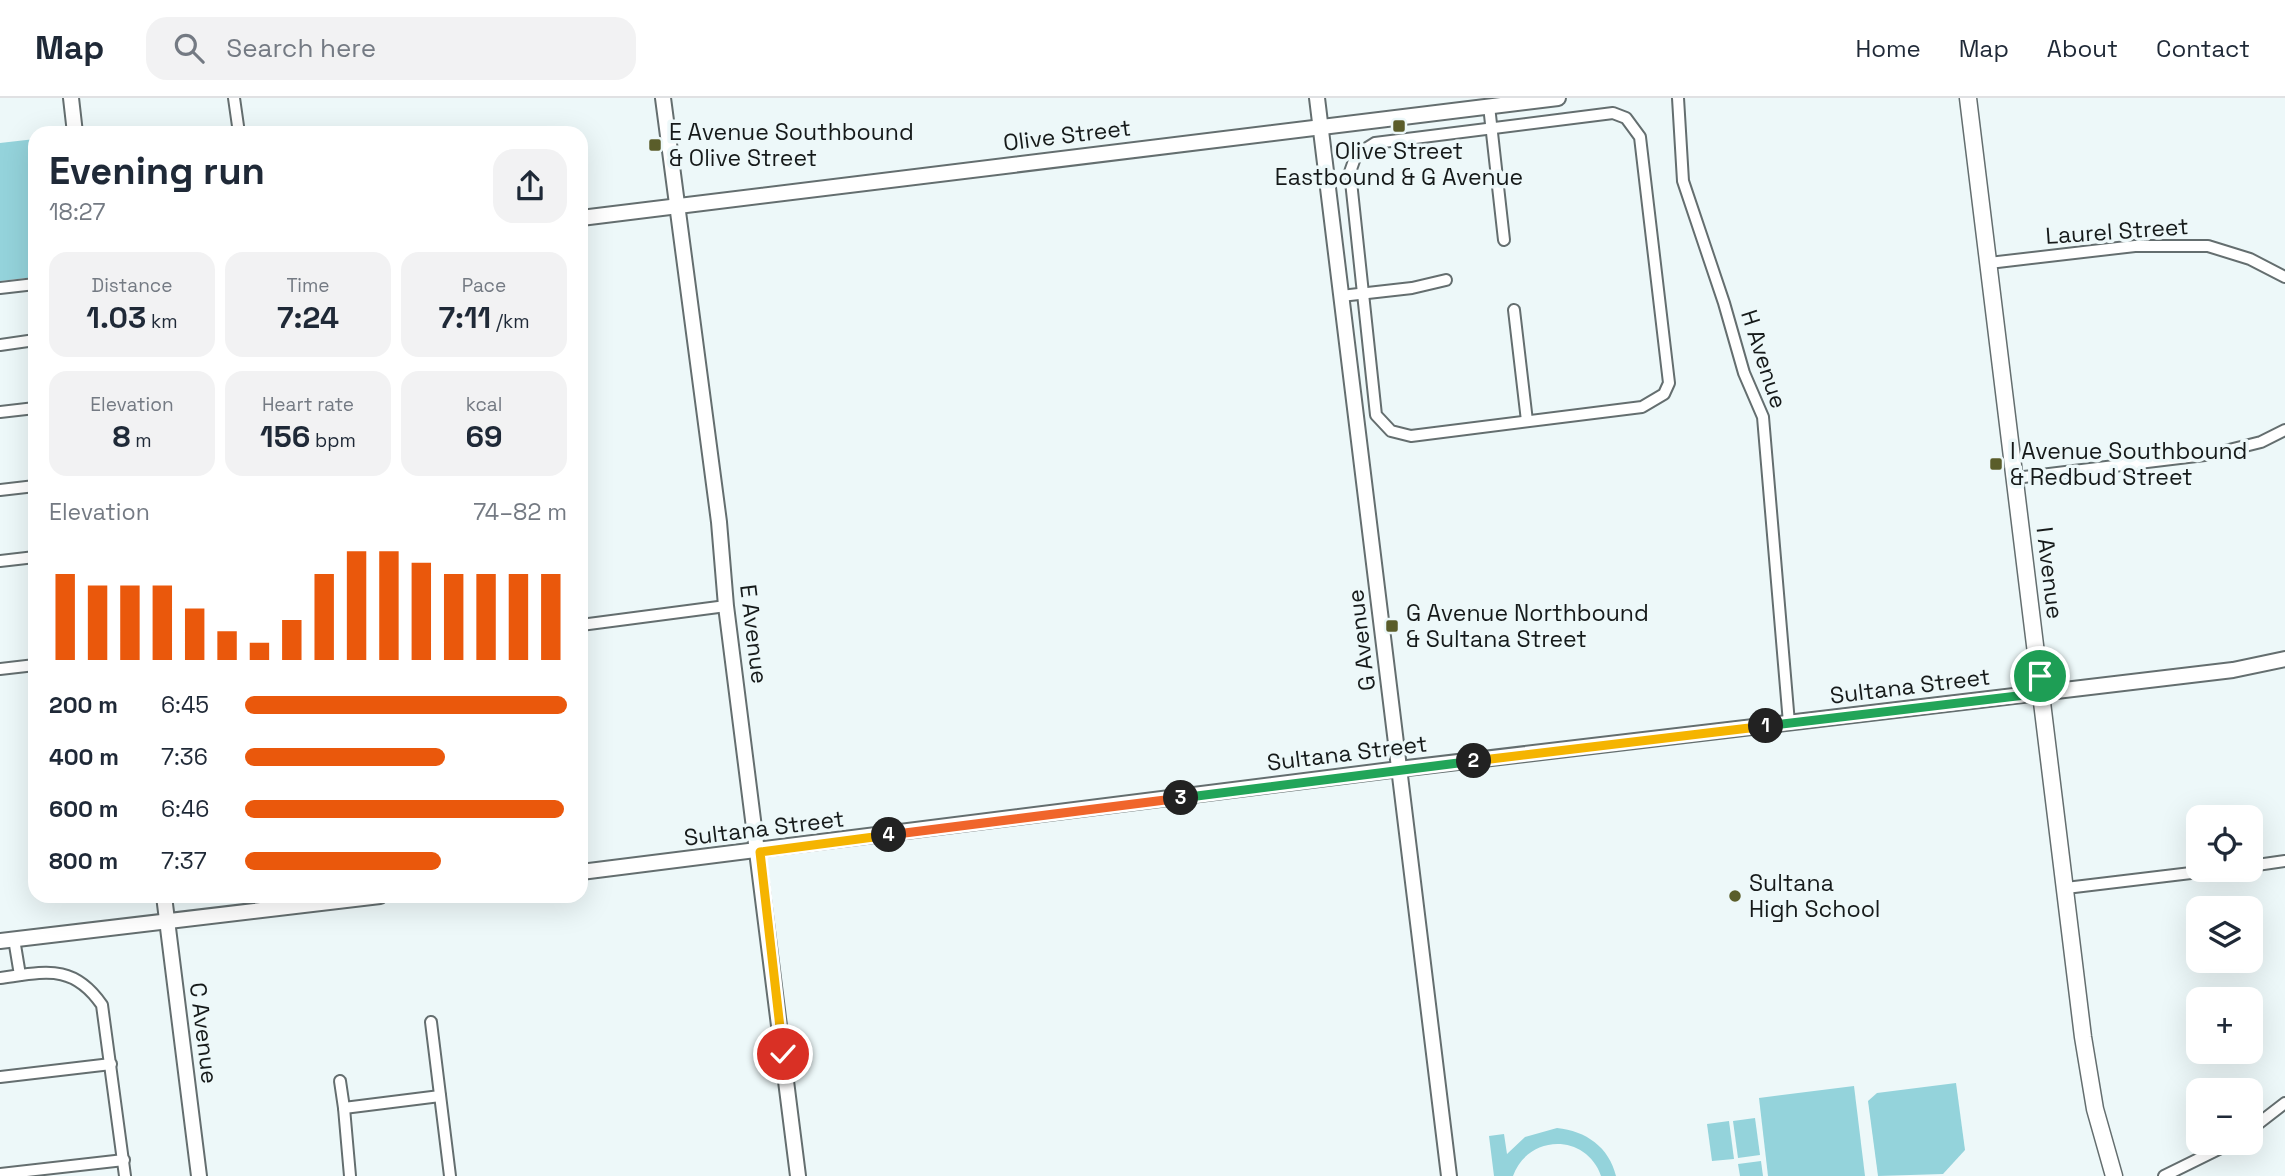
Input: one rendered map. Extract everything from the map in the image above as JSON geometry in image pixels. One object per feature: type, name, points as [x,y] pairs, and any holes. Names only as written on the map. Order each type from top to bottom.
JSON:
[{"type":"main road","name":"I Avenue","points":[[1968,98],[2086,1059],[2102,1137],[2114,1176]]},
{"type":"street","points":[[71,98],[74,126]]},
{"type":"street","points":[[234,98],[238,126]]},
{"type":"street","name":"E Avenue","points":[[663,98],[675,206],[719,522],[726,606],[760,852],[798,1176]]},
{"type":"street","name":"G Avenue","points":[[1317,98],[1449,1176]]},
{"type":"street","name":"Olive Street","points":[[588,217],[1558,98]]},
{"type":"street","name":"H Avenue","points":[[1678,98],[1682,181],[1724,303],[1744,373],[1763,417],[1789,723]]},
{"type":"street","points":[[1489,106],[1504,240]]},
{"type":"street","points":[[1613,113],[1626,118],[1640,137],[1669,383],[1664,394],[1642,407],[1411,436],[1391,430],[1376,415],[1362,294],[1350,172],[1356,155],[1375,143],[1613,113]]},
{"type":"street","name":"Laurel Street","points":[[1989,263],[2135,246],[2208,246],[2250,259],[2285,277]]},
{"type":"street","points":[[1341,296],[1446,281]]},
{"type":"street","points":[[0,288],[28,285]]},
{"type":"street","points":[[1514,310],[1527,421]]},
{"type":"street","points":[[0,345],[28,341]]},
{"type":"street","points":[[0,412],[28,409]]},
{"type":"street","points":[[2015,478],[2213,454],[2261,442],[2285,429]]},
{"type":"street","points":[[0,490],[28,487]]},
{"type":"street","points":[[0,561],[28,558]]},
{"type":"street","points":[[588,624],[726,606]]},
{"type":"street","name":"Sultana Street","points":[[588,871],[760,852],[1399,769],[2233,670],[2285,659]]},
{"type":"street","points":[[0,669],[28,666]]},
{"type":"street","points":[[2263,864],[2285,861]]},
{"type":"street","points":[[2066,888],[2186,874]]},
{"type":"street","name":"C Avenue","points":[[165,903],[199,1176]]},
{"type":"street","points":[[19,972],[7,940],[323,903]]},
{"type":"street","points":[[0,978],[19,972],[52,972],[85,984],[105,1014],[125,1176]]},
{"type":"street","points":[[431,1022],[450,1176]]},
{"type":"street","points":[[0,1077],[111,1064]]},
{"type":"street","points":[[340,1081],[350,1176]]},
{"type":"street","points":[[344,1108],[440,1096]]},
{"type":"street","points":[[2263,1120],[2285,1103]]},
{"type":"street","points":[[2164,1176],[2207,1155]]},
{"type":"street","points":[[0,1174],[124,1160]]},
{"type":"shaded area","points":[[28,140],[28,278],[0,281],[0,143]]},
{"type":"shaded area","points":[[1956,1083],[1965,1150],[1943,1174],[1878,1176],[1868,1101],[1877,1093]]},
{"type":"shaded area","points":[[1854,1086],[1865,1176],[1768,1176],[1759,1098]]},
{"type":"shaded area","points":[[1755,1118],[1760,1155],[1738,1158],[1733,1121]]},
{"type":"shaded area","points":[[1729,1121],[1734,1159],[1712,1161],[1707,1124]]},
{"type":"shaded area","points":[[1557,1128],[1577,1133],[1595,1142],[1608,1157],[1616,1176],[1601,1176],[1594,1162],[1583,1152],[1571,1146],[1557,1144],[1543,1146],[1531,1152],[1520,1162],[1513,1176],[1494,1176],[1489,1136],[1504,1134],[1507,1154],[1525,1137]]},
{"type":"shaded area","points":[[1761,1161],[1763,1176],[1740,1176],[1738,1164]]},
{"type":"place","name":"Olive Street Eastbound & G Avenue","points":[[1399,126]]},
{"type":"place","name":"E Avenue Southbound & Olive Street","points":[[655,145]]},
{"type":"place","name":"I Avenue Southbound & Redbud Street","points":[[1996,464]]},
{"type":"place","name":"G Avenue Northbound & Sultana Street","points":[[1392,626]]},
{"type":"place","name":"Sultana High School","points":[[1735,896]]},
{"type":"route","points":[[783,1054],[760,852],[1399,769],[2042,693],[2040,676]]}]
